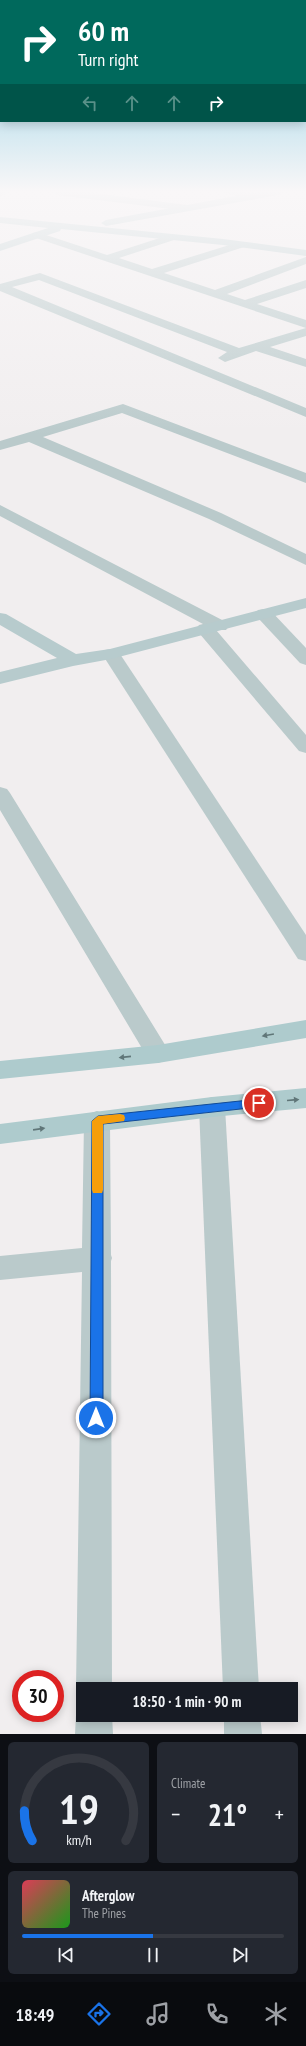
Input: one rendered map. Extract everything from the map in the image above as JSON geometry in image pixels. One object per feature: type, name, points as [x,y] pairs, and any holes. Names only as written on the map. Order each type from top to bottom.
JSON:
[{"type":"main road","points":[[0,678],[73,660],[111,654],[306,603]]},
{"type":"main road","points":[[0,618],[73,660]]},
{"type":"main road","points":[[0,1070],[158,1054],[306,1029]]},
{"type":"main road","points":[[0,1134],[212,1107],[306,1098]]},
{"type":"street","points":[[153,273],[306,324]]},
{"type":"street","points":[[215,294],[271,273]]},
{"type":"street","points":[[238,352],[40,276],[14,282],[1,287],[306,413]]},
{"type":"street","points":[[0,277],[14,282]]},
{"type":"street","points":[[245,304],[306,284]]},
{"type":"street","points":[[200,369],[238,352],[306,332]]},
{"type":"street","points":[[258,346],[306,363]]},
{"type":"street","points":[[0,446],[123,408],[306,478]]},
{"type":"street","points":[[30,437],[215,516],[306,560]]},
{"type":"street","points":[[0,510],[212,627],[306,747]]},
{"type":"street","points":[[264,614],[306,659]]},
{"type":"street","points":[[111,654],[306,953]]},
{"type":"street","points":[[0,794],[158,1054]]},
{"type":"street","points":[[212,1107],[241,1682]]},
{"type":"street","points":[[94,1682],[98,1121]]},
{"type":"street","points":[[0,1268],[98,1258]]},
{"type":"street","points":[[94,1722],[94,1734]]},
{"type":"street","points":[[242,1722],[243,1734]]},
{"type":"slow traffic","points":[[98,1190],[98,1121],[120,1118]]},
{"type":"route","points":[[96,1418],[98,1121],[212,1107],[259,1103]]}]
